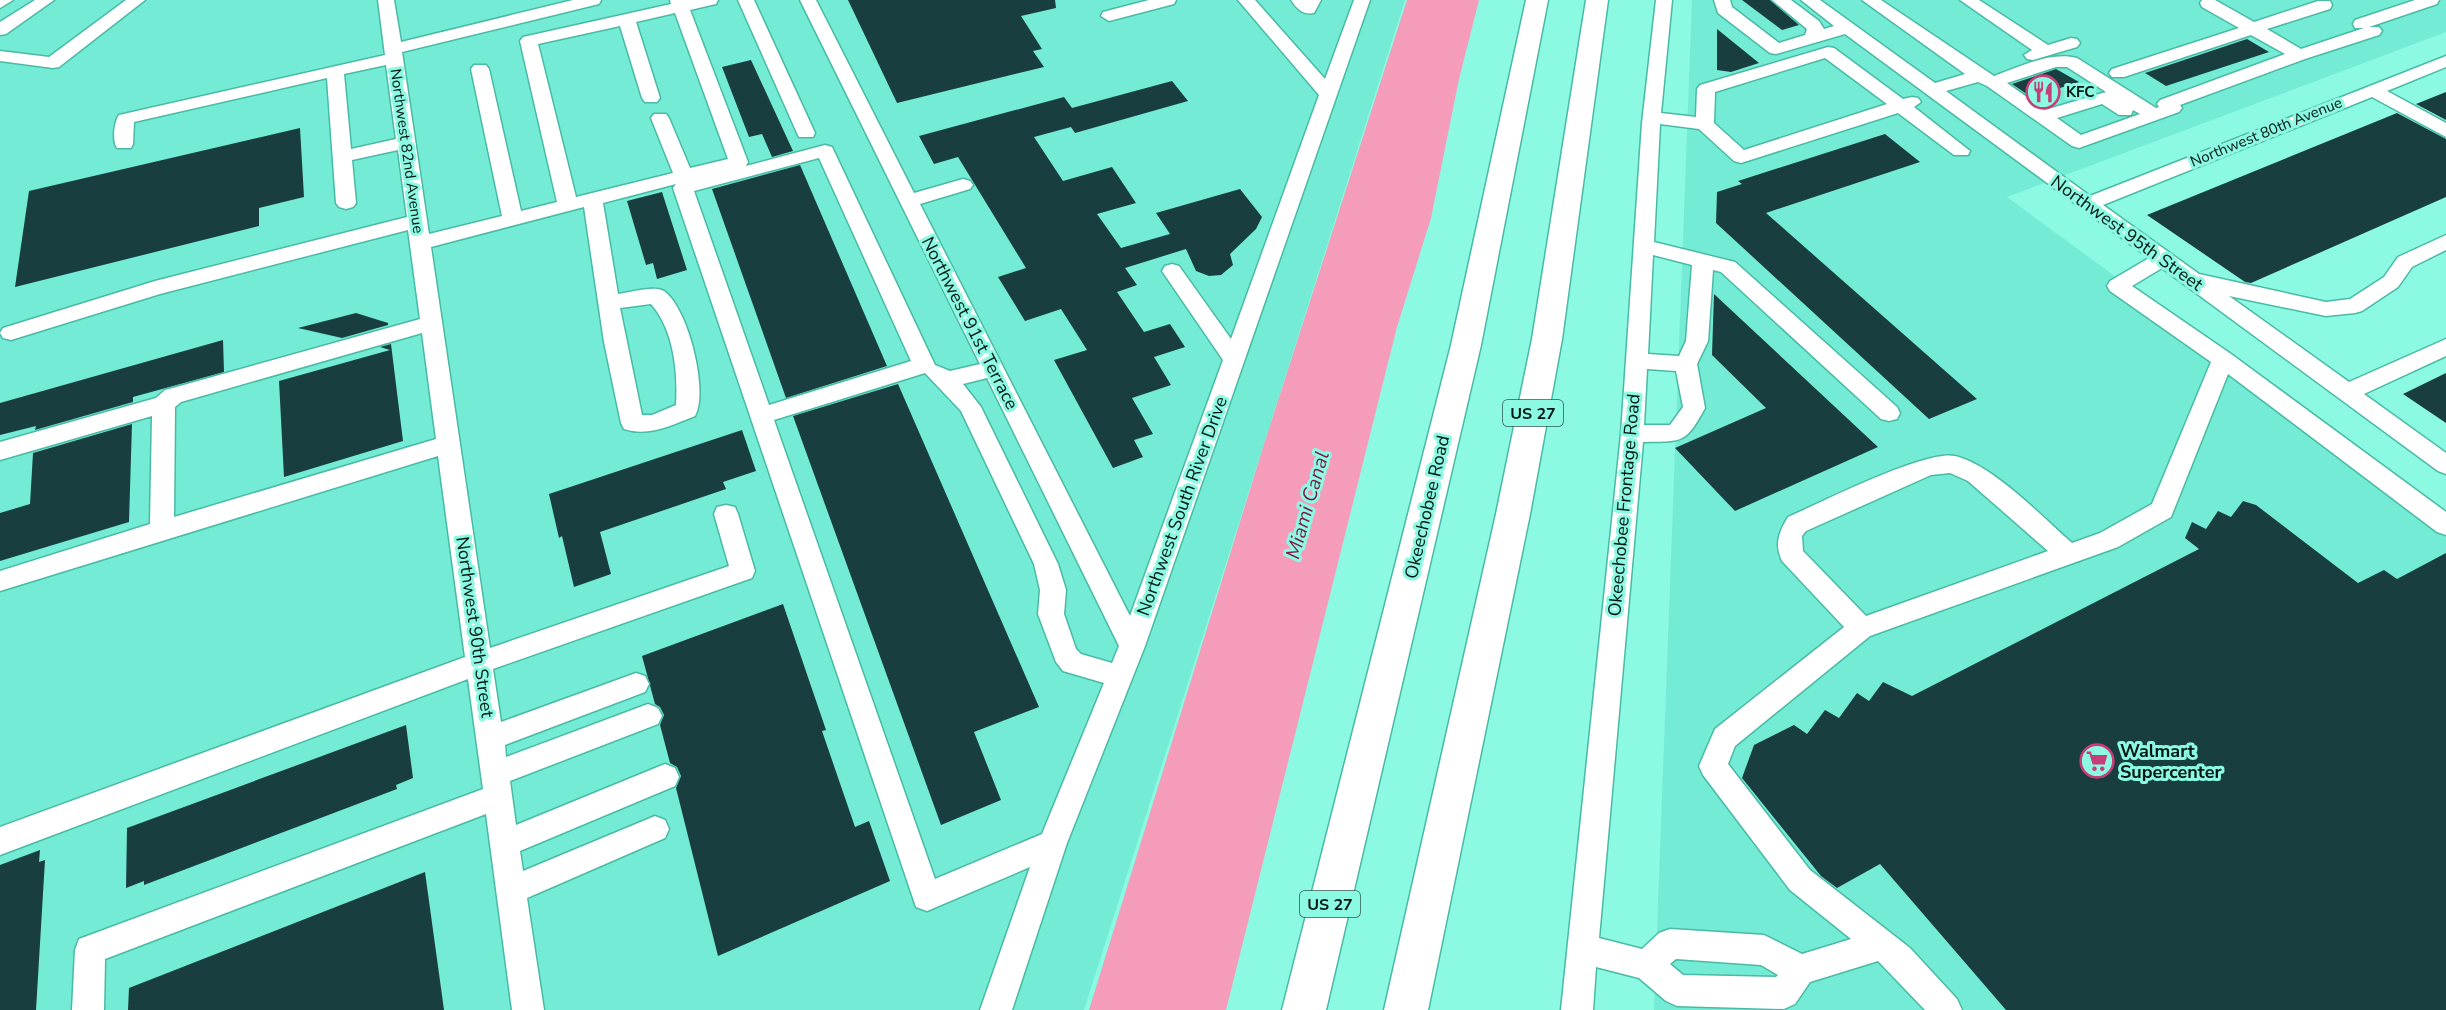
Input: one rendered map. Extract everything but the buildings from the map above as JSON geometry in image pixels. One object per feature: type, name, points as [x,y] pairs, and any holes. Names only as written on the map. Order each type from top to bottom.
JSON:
[{"type":"highway","name":"Okeechobee Road","points":[[1304,1010],[1463,357],[1537,0]]},
{"type":"highway","name":"US 27","points":[[1406,1010],[1513,514],[1547,339],[1597,0]]},
{"type":"highway","points":[[1384,1010],[1445,821]]},
{"type":"street","points":[[0,3],[5,0]]},
{"type":"street","points":[[0,30],[46,0]]},
{"type":"street","points":[[0,56],[53,63],[137,0]]},
{"type":"street","points":[[124,144],[125,119],[335,71],[393,54],[386,0]]},
{"type":"street","name":"Northwest 82nd Avenue","points":[[419,232],[393,54],[593,0]]},
{"type":"street","points":[[568,206],[529,40],[626,18],[679,3],[710,0]]},
{"type":"street","points":[[746,0],[806,133]]},
{"type":"street","name":"Northwest 91st Terrace","points":[[808,0],[1132,646]]},
{"type":"street","points":[[1109,15],[1168,0]]},
{"type":"street","points":[[1246,0],[1328,94]]},
{"type":"street","points":[[1299,0],[1308,9],[1313,0]]},
{"type":"street","name":"Northwest South River Drive","points":[[996,1010],[1053,843],[1132,646],[1362,0]]},
{"type":"street","name":"Okeechobee Frontage Road","points":[[1577,1010],[1632,434],[1652,117],[1664,0]]},
{"type":"street","points":[[1722,0],[1724,9],[1776,49],[1847,28]]},
{"type":"street","points":[[1780,0],[1813,25],[1816,29],[1812,38]]},
{"type":"street","name":"Northwest 95th Street","points":[[1809,0],[2446,465]]},
{"type":"street","points":[[1870,0],[2079,142],[2367,28],[2431,0]]},
{"type":"street","points":[[1968,0],[2046,51]]},
{"type":"street","points":[[11,333],[156,288],[419,232],[513,220],[739,162],[679,3]]},
{"type":"street","points":[[2208,3],[2300,55]]},
{"type":"street","points":[[2118,73],[2324,5]]},
{"type":"street","points":[[626,18],[651,98]]},
{"type":"street","points":[[1652,117],[1705,124],[1742,157],[1900,106],[2071,43]]},
{"type":"street","points":[[1705,124],[1706,89],[1828,52],[1960,151]]},
{"type":"street","name":"Northwest 80th Avenue","points":[[2087,204],[2446,61]]},
{"type":"street","points":[[1982,77],[2054,62],[2071,62],[2158,112]]},
{"type":"street","points":[[480,69],[513,220]]},
{"type":"street","points":[[335,71],[346,203]]},
{"type":"street","points":[[2372,90],[2446,131]]},
{"type":"street","points":[[2043,117],[2104,97],[2158,112]]},
{"type":"street","points":[[660,118],[684,176]]},
{"type":"street","points":[[342,157],[406,142]]},
{"type":"street","points":[[1053,843],[927,897],[683,188],[825,151],[924,365],[947,380],[970,406],[1046,564],[1053,590],[1051,614],[1065,654],[1072,663],[1120,676]]},
{"type":"street","points":[[908,201],[963,185]]},
{"type":"street","points":[[593,199],[609,303],[615,342],[632,423],[654,423],[687,410],[690,389],[678,331],[666,305],[656,296],[609,303]]},
{"type":"street","name":"Northwest 90th Street","points":[[419,232],[528,1010]]},
{"type":"street","points":[[2188,277],[2237,291],[2326,309],[2355,306],[2391,282],[2405,262],[2446,242]]},
{"type":"street","points":[[1644,246],[1728,267],[1889,413]]},
{"type":"street","points":[[2163,259],[2117,286],[2223,359],[2446,525]]},
{"type":"street","points":[[1632,434],[1676,433],[1694,408],[1686,364],[1696,341],[1703,261]]},
{"type":"street","points":[[1172,271],[1234,360]]},
{"type":"street","points":[[0,451],[164,404],[173,396],[432,323]]},
{"type":"street","points":[[2346,393],[2446,347]]},
{"type":"street","points":[[1946,1010],[1899,959],[1800,880],[1713,766],[1725,738],[1861,628],[2109,540],[2162,510],[2223,359]]},
{"type":"street","points":[[1636,361],[1686,364]]},
{"type":"street","points":[[761,416],[924,365]]},
{"type":"street","points":[[947,380],[993,369]]},
{"type":"street","points":[[162,530],[164,404]]},
{"type":"street","points":[[0,581],[449,444]]},
{"type":"street","points":[[1861,628],[1791,554],[1791,535],[1797,524],[1928,466],[1952,464],[1976,476],[2067,553]]},
{"type":"street","points":[[1012,494],[1050,482]]},
{"type":"street","points":[[0,841],[480,663],[743,571],[726,514]]},
{"type":"street","points":[[491,738],[636,684]]},
{"type":"street","points":[[88,1010],[90,950],[497,785],[648,716]]},
{"type":"street","points":[[506,843],[665,777]]},
{"type":"street","points":[[512,890],[655,829]]},
{"type":"street","points":[[1647,965],[1670,944],[1764,950],[1800,970]]},
{"type":"street","points":[[1583,950],[1647,965],[1677,990],[1784,993],[1800,970],[1882,945]]},
{"type":"shaded area","points":[[0,0],[1405,0],[1084,1010],[0,1010]]},
{"type":"shaded area","points":[[1692,0],[2446,0],[2446,32],[2007,197],[2446,520],[2446,1010],[1654,1010]]},
{"type":"water","name":"Miami Canal","points":[[1407,0],[1479,0],[1459,79],[1431,218],[1397,327],[1226,1010],[1089,1010],[1265,441]]},
{"type":"place","name":"KFC","points":[[2043,92]]},
{"type":"place","name":"Walmart Supercenter","points":[[2097,761]]}]
